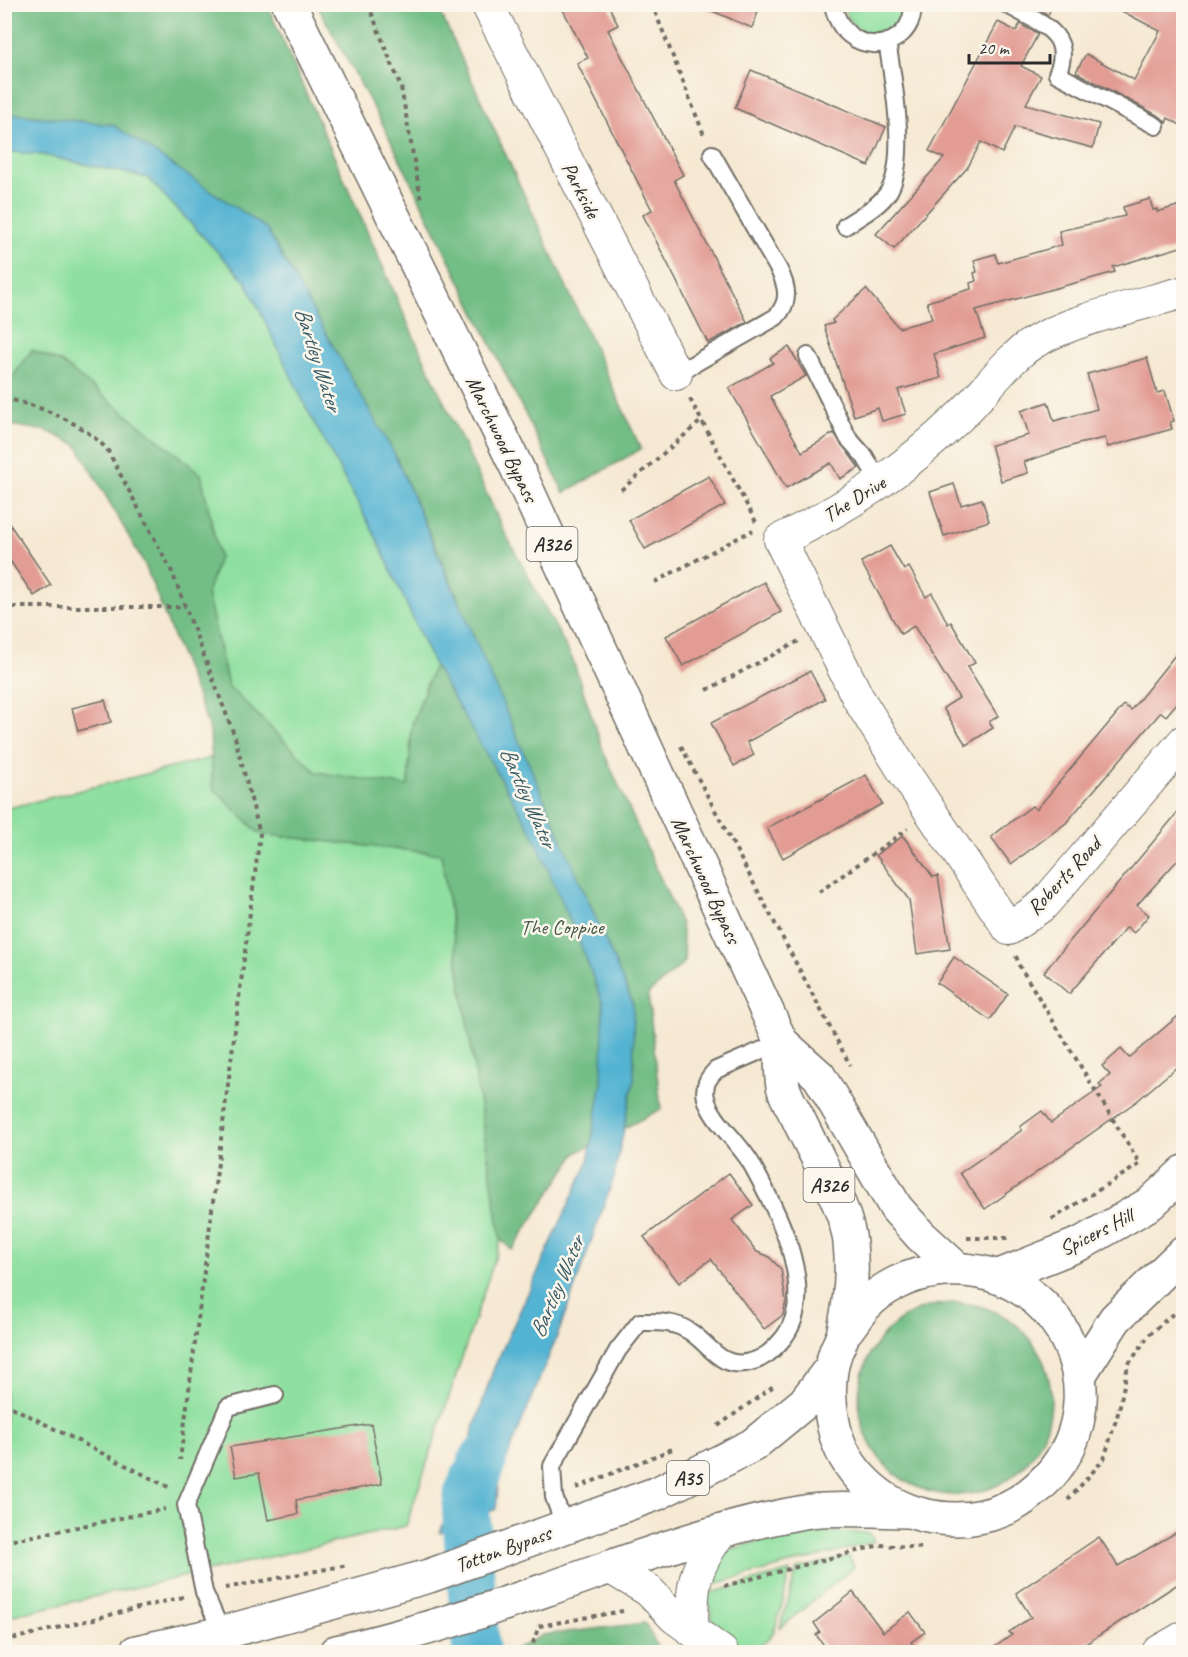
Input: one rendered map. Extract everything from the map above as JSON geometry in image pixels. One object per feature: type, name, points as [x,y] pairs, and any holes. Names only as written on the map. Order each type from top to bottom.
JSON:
[{"type":"main road","name":"Marchwood Bypass","points":[[289,4],[518,470],[781,1042],[783,1087],[824,1172],[850,1240],[852,1272],[844,1333]]},
{"type":"main road","name":"Marchwood Bypass","points":[[781,1042],[819,1076],[896,1208],[921,1236],[956,1268]]},
{"type":"main road","name":"Spicers Hill","points":[[999,1276],[1082,1243],[1151,1203],[1184,1172]]},
{"type":"main road","points":[[1080,1374],[1115,1319],[1184,1252]]},
{"type":"main road","points":[[336,1653],[421,1631],[721,1531],[812,1511],[907,1511],[944,1520],[982,1518],[1018,1504],[1048,1480],[1069,1449],[1080,1412],[1080,1374],[1070,1343],[1053,1314],[1029,1292],[999,1276],[956,1268],[922,1272],[891,1285],[865,1306],[844,1333],[831,1368],[829,1403],[836,1438],[852,1468],[877,1494],[907,1511]]},
{"type":"main road","name":"Totton Bypass","points":[[136,1653],[222,1633],[434,1574],[658,1493],[753,1445],[804,1403],[831,1368]]},
{"type":"street","name":"Parkside","points":[[487,4],[676,374]]},
{"type":"street","name":"The Drive","points":[[931,813],[858,698],[780,540],[834,514],[934,442],[1031,344],[1056,331],[1184,292]]},
{"type":"street","name":"Roberts Road","points":[[931,813],[1009,929],[1043,904],[1184,741]]},
{"type":"street","points":[[692,1630],[694,1575],[703,1556],[721,1531]]},
{"type":"street","points":[[609,1567],[648,1590],[661,1604],[722,1653]]},
{"type":"street","points":[[1158,1653],[1184,1637]]},
{"type":"lane","points":[[833,4],[836,19],[851,38],[862,43],[887,42],[906,29],[913,4]]},
{"type":"lane","points":[[1006,4],[1059,38],[1063,58],[1057,74],[1156,126]]},
{"type":"lane","points":[[845,226],[879,203],[889,191],[895,176],[896,106],[887,42]]},
{"type":"lane","points":[[676,374],[776,316],[786,304],[786,291],[782,276],[712,153]]},
{"type":"lane","points":[[808,356],[848,438],[865,457],[880,483]]},
{"type":"lane","points":[[566,1527],[554,1497],[552,1466],[618,1350],[640,1322],[673,1323],[689,1331],[714,1355],[748,1363],[764,1358],[789,1331],[796,1318],[799,1300],[794,1259],[751,1164],[713,1112],[706,1099],[705,1087],[709,1077],[716,1070],[781,1042]]},
{"type":"lane","points":[[222,1633],[204,1592],[186,1505],[228,1407],[274,1395]]},
{"type":"path","points":[[368,4],[401,87],[421,199],[426,210]]},
{"type":"path","points":[[652,4],[712,153]]},
{"type":"path","points":[[655,582],[759,527],[676,374]]},
{"type":"path","points":[[4,398],[73,422],[91,433],[107,449],[172,572],[235,737],[260,834],[179,1467]]},
{"type":"path","points":[[621,490],[701,421]]},
{"type":"path","points":[[4,607],[185,607]]},
{"type":"path","points":[[707,690],[824,628]]},
{"type":"path","points":[[680,744],[855,1074]]},
{"type":"path","points":[[819,892],[931,813]]},
{"type":"path","points":[[1009,929],[1019,965],[1140,1164],[1043,1226]]},
{"type":"path","points":[[958,1231],[966,1238],[1012,1238]]},
{"type":"path","points":[[4,1403],[176,1490],[177,1479]]},
{"type":"path","points":[[4,1542],[186,1505]]},
{"type":"path","points":[[4,1641],[204,1592],[353,1564]]},
{"type":"path","points":[[530,1653],[538,1626],[661,1604]]},
{"type":"green space","name":"The Coppice","points":[[5,5],[267,5],[413,335],[503,529],[572,658],[604,753],[681,924],[685,962],[648,994],[661,1109],[576,1153],[512,1250],[501,1240],[441,854],[260,834],[213,788],[210,730],[145,565],[77,445],[47,431],[5,424],[5,388],[32,350],[62,363],[201,474],[219,557],[207,593],[228,686],[316,772],[408,786],[412,725],[434,665],[463,609],[395,455],[388,444],[113,125],[5,113],[7,92],[4,87]]},
{"type":"green space","points":[[317,5],[437,5],[641,449],[564,493],[384,127]]},
{"type":"green space","points":[[844,5],[906,5],[902,18],[895,27],[876,34],[856,27],[848,18]]},
{"type":"green space","points":[[5,151],[43,155],[148,178],[246,282],[307,409],[376,537],[434,665],[412,725],[408,787],[316,772],[228,686],[207,593],[219,557],[32,350],[5,388]]},
{"type":"green space","points":[[211,758],[213,788],[260,834],[441,854],[501,1240],[406,1526],[5,1617],[4,809]]},
{"type":"green space","points":[[946,1303],[964,1303],[992,1310],[1023,1331],[1044,1362],[1051,1399],[1044,1436],[1023,1467],[992,1488],[964,1495],[946,1495],[910,1484],[881,1460],[870,1444],[863,1427],[859,1408],[859,1390],[870,1354],[894,1325],[910,1314],[927,1307]]},
{"type":"green space","points":[[799,1530],[870,1533],[874,1542],[703,1587],[715,1557],[732,1549]]},
{"type":"green space","points":[[849,1556],[854,1567],[780,1628],[797,1569]]},
{"type":"green space","points":[[790,1571],[777,1622],[767,1640],[754,1649],[747,1650],[727,1645],[715,1629],[707,1594]]},
{"type":"green space","points":[[645,1623],[660,1652],[511,1652],[543,1635]]},
{"type":"water","points":[[4,113],[113,125],[266,228],[395,455],[633,1004],[634,1080],[614,1177],[560,1329],[499,1478],[496,1509],[440,1533],[493,1370],[588,1162],[602,1082],[603,1005],[584,953],[532,832],[434,665],[376,537],[307,409],[246,282],[148,178],[43,155],[5,151]]},
{"type":"building","points":[[560,4],[608,4],[618,25],[608,30],[683,175],[674,180],[747,322],[708,343],[643,215],[652,210],[577,63],[588,58]]},
{"type":"building","points":[[696,4],[761,4],[752,28]]},
{"type":"building","points":[[1031,4],[1053,4],[1048,15]]},
{"type":"building","points":[[1108,4],[1184,4],[1184,127],[1168,118],[1166,123],[1161,117],[1076,72],[1086,54],[1134,80],[1160,31]]},
{"type":"building","points":[[998,22],[1016,31],[1020,24],[1038,34],[1021,66],[1041,76],[1026,104],[1099,124],[1093,148],[1015,127],[1002,153],[981,142],[968,167],[894,249],[876,234],[944,158],[929,151]]},
{"type":"building","points":[[751,70],[886,127],[869,166],[735,108]]},
{"type":"building","points":[[1150,199],[1153,210],[1157,209],[1157,212],[1184,204],[1184,246],[1113,267],[1115,272],[976,310],[985,338],[934,354],[941,378],[898,390],[906,414],[882,421],[878,408],[854,416],[824,326],[834,323],[832,320],[866,289],[899,328],[932,319],[927,302],[971,289],[970,283],[976,281],[974,273],[977,272],[974,260],[995,254],[998,263],[1062,245],[1059,231],[1125,216],[1123,207]]},
{"type":"building","points":[[789,347],[806,376],[770,396],[802,452],[834,433],[859,468],[840,479],[831,463],[786,488],[729,388],[773,363],[770,358]]},
{"type":"building","points":[[1147,358],[1157,393],[1165,391],[1174,421],[1170,422],[1172,429],[1108,447],[1105,438],[1078,444],[1024,462],[1028,473],[1001,481],[991,445],[1029,435],[1021,411],[1048,402],[1054,421],[1097,409],[1087,374]]},
{"type":"building","points":[[709,476],[725,505],[645,549],[629,520]]},
{"type":"building","points":[[954,484],[961,505],[982,499],[989,521],[944,536],[930,492]]},
{"type":"building","points":[[4,516],[51,585],[34,596],[4,552]]},
{"type":"building","points":[[890,546],[904,570],[909,567],[926,597],[932,593],[948,624],[951,622],[975,663],[967,667],[998,716],[989,722],[993,728],[966,745],[943,708],[959,698],[914,626],[901,634],[861,562]]},
{"type":"building","points":[[764,582],[781,612],[683,666],[666,636]]},
{"type":"building","points":[[1184,644],[1184,695],[1166,716],[1161,712],[1066,823],[1011,864],[991,837],[1032,806],[1036,810],[1124,705],[1131,710]]},
{"type":"building","points":[[810,671],[825,699],[747,742],[754,755],[734,766],[711,723]]},
{"type":"building","points":[[105,700],[111,722],[78,731],[72,708]]},
{"type":"building","points":[[866,775],[882,804],[783,858],[767,828]]},
{"type":"building","points":[[1184,805],[1184,853],[1137,905],[1149,915],[1134,933],[1127,927],[1069,994],[1044,972]]},
{"type":"building","points":[[903,836],[933,877],[938,876],[950,949],[917,954],[909,900],[876,855]]},
{"type":"building","points":[[954,957],[1008,994],[990,1020],[937,983]]},
{"type":"building","points":[[1184,1011],[1184,1061],[1137,1101],[985,1209],[960,1173],[1022,1130],[1020,1127],[1042,1111],[1051,1123],[1102,1087],[1099,1084],[1110,1075],[1102,1066],[1121,1049],[1129,1058]]},
{"type":"building","points":[[729,1173],[753,1205],[732,1220],[757,1252],[768,1256],[781,1269],[786,1301],[783,1315],[764,1329],[711,1259],[679,1283],[644,1237]]},
{"type":"building","points":[[371,1424],[382,1484],[296,1500],[298,1514],[268,1520],[259,1473],[236,1477],[230,1447]]},
{"type":"building","points":[[1184,1528],[1184,1580],[1072,1653],[986,1653],[1012,1635],[1009,1632],[1031,1617],[1016,1593],[1099,1537],[1118,1566]]},
{"type":"building","points":[[853,1592],[883,1632],[910,1612],[925,1632],[911,1642],[918,1653],[830,1653],[816,1635],[820,1632],[814,1623]]},
{"type":"waterway","name":"Bartley Water","points":[[476,1652],[466,1511],[468,1493],[483,1460]]}]
